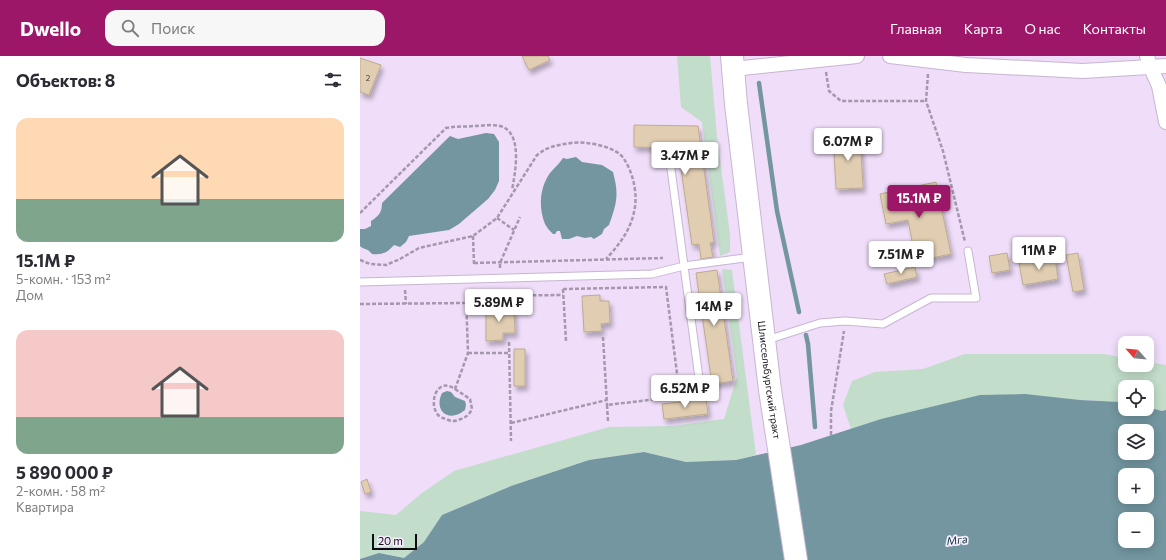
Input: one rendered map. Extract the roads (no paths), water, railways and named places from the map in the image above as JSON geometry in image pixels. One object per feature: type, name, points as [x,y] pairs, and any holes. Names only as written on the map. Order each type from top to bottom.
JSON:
[{"type":"main road","name":"Шлиссельбургский тракт","points":[[732,62],[770,390],[796,560]]},
{"type":"street","points":[[732,62],[809,58],[824,59],[857,56]]},
{"type":"street","points":[[890,56],[929,58],[966,65],[1083,71],[1148,61],[1166,66]]},
{"type":"street","points":[[1148,61],[1159,86],[1166,122]]},
{"type":"lane","points":[[669,154],[701,393]]},
{"type":"lane","points":[[764,341],[820,323],[846,321],[883,324],[931,298],[976,298],[968,251]]},
{"type":"lane","points":[[360,282],[652,274],[684,266],[754,257]]},
{"type":"water","points":[[486,133],[494,134],[499,142],[499,181],[495,190],[488,199],[459,224],[449,230],[409,236],[406,242],[400,247],[394,245],[387,252],[382,254],[372,254],[360,246],[360,229],[365,229],[371,226],[371,221],[381,211],[382,203],[450,136],[458,139]]},
{"type":"water","points":[[576,157],[582,162],[602,165],[613,172],[615,180],[616,198],[612,217],[609,225],[604,229],[602,234],[594,239],[591,237],[585,238],[577,236],[569,239],[562,239],[560,231],[553,234],[546,225],[541,211],[542,191],[550,173],[563,158],[567,159]]},
{"type":"water","points":[[447,391],[451,392],[455,397],[465,401],[465,410],[454,416],[444,414],[441,410],[440,400],[442,393]]},
{"type":"water","name":"Мга","points":[[1025,394],[1080,400],[1118,402],[1118,416],[1154,416],[1154,409],[1162,411],[1166,410],[1166,560],[360,560],[379,553],[404,558],[424,542],[442,515],[511,486],[589,460],[644,452],[686,462],[736,460],[801,445],[881,419],[980,395]]},
{"type":"waterway","points":[[759,83],[777,211],[799,312]]},
{"type":"waterway","points":[[806,335],[815,427]]}]
